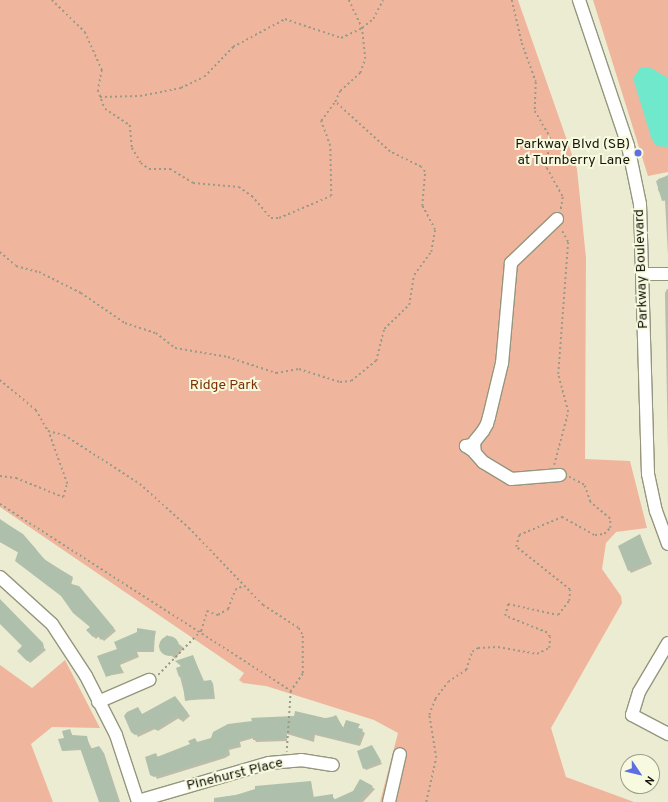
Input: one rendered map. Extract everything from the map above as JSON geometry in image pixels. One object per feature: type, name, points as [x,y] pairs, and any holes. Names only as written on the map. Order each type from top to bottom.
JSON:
[{"type":"street","name":"Parkway Boulevard","points":[[579,0],[632,162],[642,223],[648,474],[654,507],[668,544]]},
{"type":"street","points":[[557,220],[511,263],[502,363],[489,417],[473,449],[495,471],[511,479],[560,475]]},
{"type":"street","points":[[644,274],[668,274]]},
{"type":"street","points":[[0,577],[52,624],[116,735],[138,801]]},
{"type":"street","points":[[668,643],[639,692],[632,714],[668,734]]},
{"type":"street","points":[[98,702],[149,680]]},
{"type":"street","points":[[389,802],[400,754]]},
{"type":"street","name":"Pinehurst Place","points":[[138,801],[269,763],[286,762],[333,765]]},
{"type":"path","points":[[52,0],[85,32],[96,53],[102,70],[98,90],[105,109],[133,129],[132,148],[141,163],[149,169],[170,169],[193,183],[239,187],[252,196],[271,218],[279,218],[331,196],[330,146],[321,121],[335,102],[340,91],[360,73],[365,59],[362,28],[349,0]]},
{"type":"path","points":[[100,97],[140,96],[181,88],[204,77],[233,47],[285,19],[341,38],[362,28],[373,19],[383,0]]},
{"type":"path","points":[[426,802],[436,758],[429,715],[435,699],[448,682],[466,670],[472,652],[478,648],[498,647],[537,654],[549,648],[550,637],[546,633],[505,616],[508,604],[558,615],[569,601],[570,590],[516,547],[519,535],[562,517],[595,535],[604,534],[610,528],[610,519],[590,502],[584,485],[560,475],[554,466],[555,456],[568,412],[558,365],[568,242],[557,220],[564,197],[547,168],[550,137],[535,111],[536,82],[522,43],[512,0]]},
{"type":"path","points":[[0,252],[16,266],[39,272],[81,293],[125,323],[156,333],[175,348],[228,358],[276,373],[299,369],[340,382],[351,380],[376,361],[384,329],[409,305],[414,275],[431,252],[434,230],[422,206],[425,172],[421,167],[390,152],[335,102]]},
{"type":"path","points":[[0,380],[36,410],[48,431],[67,484],[63,496],[16,478],[0,476]]},
{"type":"path","points":[[48,431],[64,435],[140,484],[189,528],[243,586],[302,632],[303,674],[291,691],[286,762]]},
{"type":"path","points":[[0,504],[291,691]]},
{"type":"path","points":[[149,680],[163,672],[201,632],[207,611],[218,615],[228,609],[235,590],[243,586]]},
{"type":"green space","name":"Ridge Park","points":[[0,0],[518,0],[577,169],[586,258],[585,459],[630,461],[647,528],[616,532],[606,543],[602,569],[621,596],[622,603],[551,728],[566,777],[634,802],[380,802],[398,733],[374,720],[266,686],[243,683],[239,680],[244,673],[0,507]]},
{"type":"green space","points":[[593,0],[668,0],[668,172],[648,176]]},
{"type":"green space","points":[[65,660],[100,728],[52,727],[31,744],[53,802],[0,802],[0,665],[32,688]]},
{"type":"water","points":[[641,67],[651,68],[668,78],[668,147],[656,146],[651,137],[633,78]]},
{"type":"building","points":[[668,175],[668,200],[662,201],[656,181]]},
{"type":"building","points":[[0,520],[23,534],[46,561],[73,577],[68,583],[79,586],[114,628],[101,640],[96,634],[93,637],[86,630],[90,627],[73,613],[61,596],[15,561],[18,552],[0,542]]},
{"type":"building","points":[[640,534],[650,562],[628,571],[618,546]]},
{"type":"building","points":[[0,599],[43,643],[44,647],[33,659],[27,661],[17,651],[22,646],[0,624]]},
{"type":"building","points":[[137,628],[156,631],[152,651],[135,650],[137,655],[118,663],[122,671],[106,677],[97,656],[117,649],[114,642],[137,632]]},
{"type":"building","points":[[165,636],[173,636],[179,642],[179,650],[173,656],[165,656],[159,650],[159,642]]},
{"type":"building","points":[[193,655],[203,681],[211,680],[213,684],[213,697],[185,701],[182,676],[179,677],[176,668],[181,666],[175,661]]},
{"type":"building","points":[[175,696],[188,713],[180,720],[176,716],[155,730],[153,726],[135,735],[131,732],[124,716],[127,712],[138,707],[142,714]]},
{"type":"building","points":[[295,711],[329,719],[336,715],[343,728],[346,720],[360,724],[358,728],[363,729],[358,744],[313,733],[312,740],[285,732],[285,739],[253,740],[253,736],[238,740],[239,745],[227,748],[229,753],[223,756],[154,777],[150,775],[145,757],[156,753],[157,757],[190,744],[188,741],[195,738],[197,742],[211,738],[213,732],[228,724],[252,721],[251,718],[294,716]]},
{"type":"building","points":[[70,729],[72,735],[87,736],[90,749],[99,746],[102,750],[119,802],[99,802],[80,748],[62,751],[58,739],[64,738],[62,731]]},
{"type":"building","points":[[372,745],[381,761],[363,769],[357,751]]},
{"type":"building","points":[[360,779],[373,786],[358,802],[214,802],[214,798],[236,795],[255,789],[255,786],[311,781],[313,797],[333,794],[333,800],[353,791]]},
{"type":"place","name":"Parkway Blvd (SB) at Turnberry Lane","points":[[638,153]]}]
